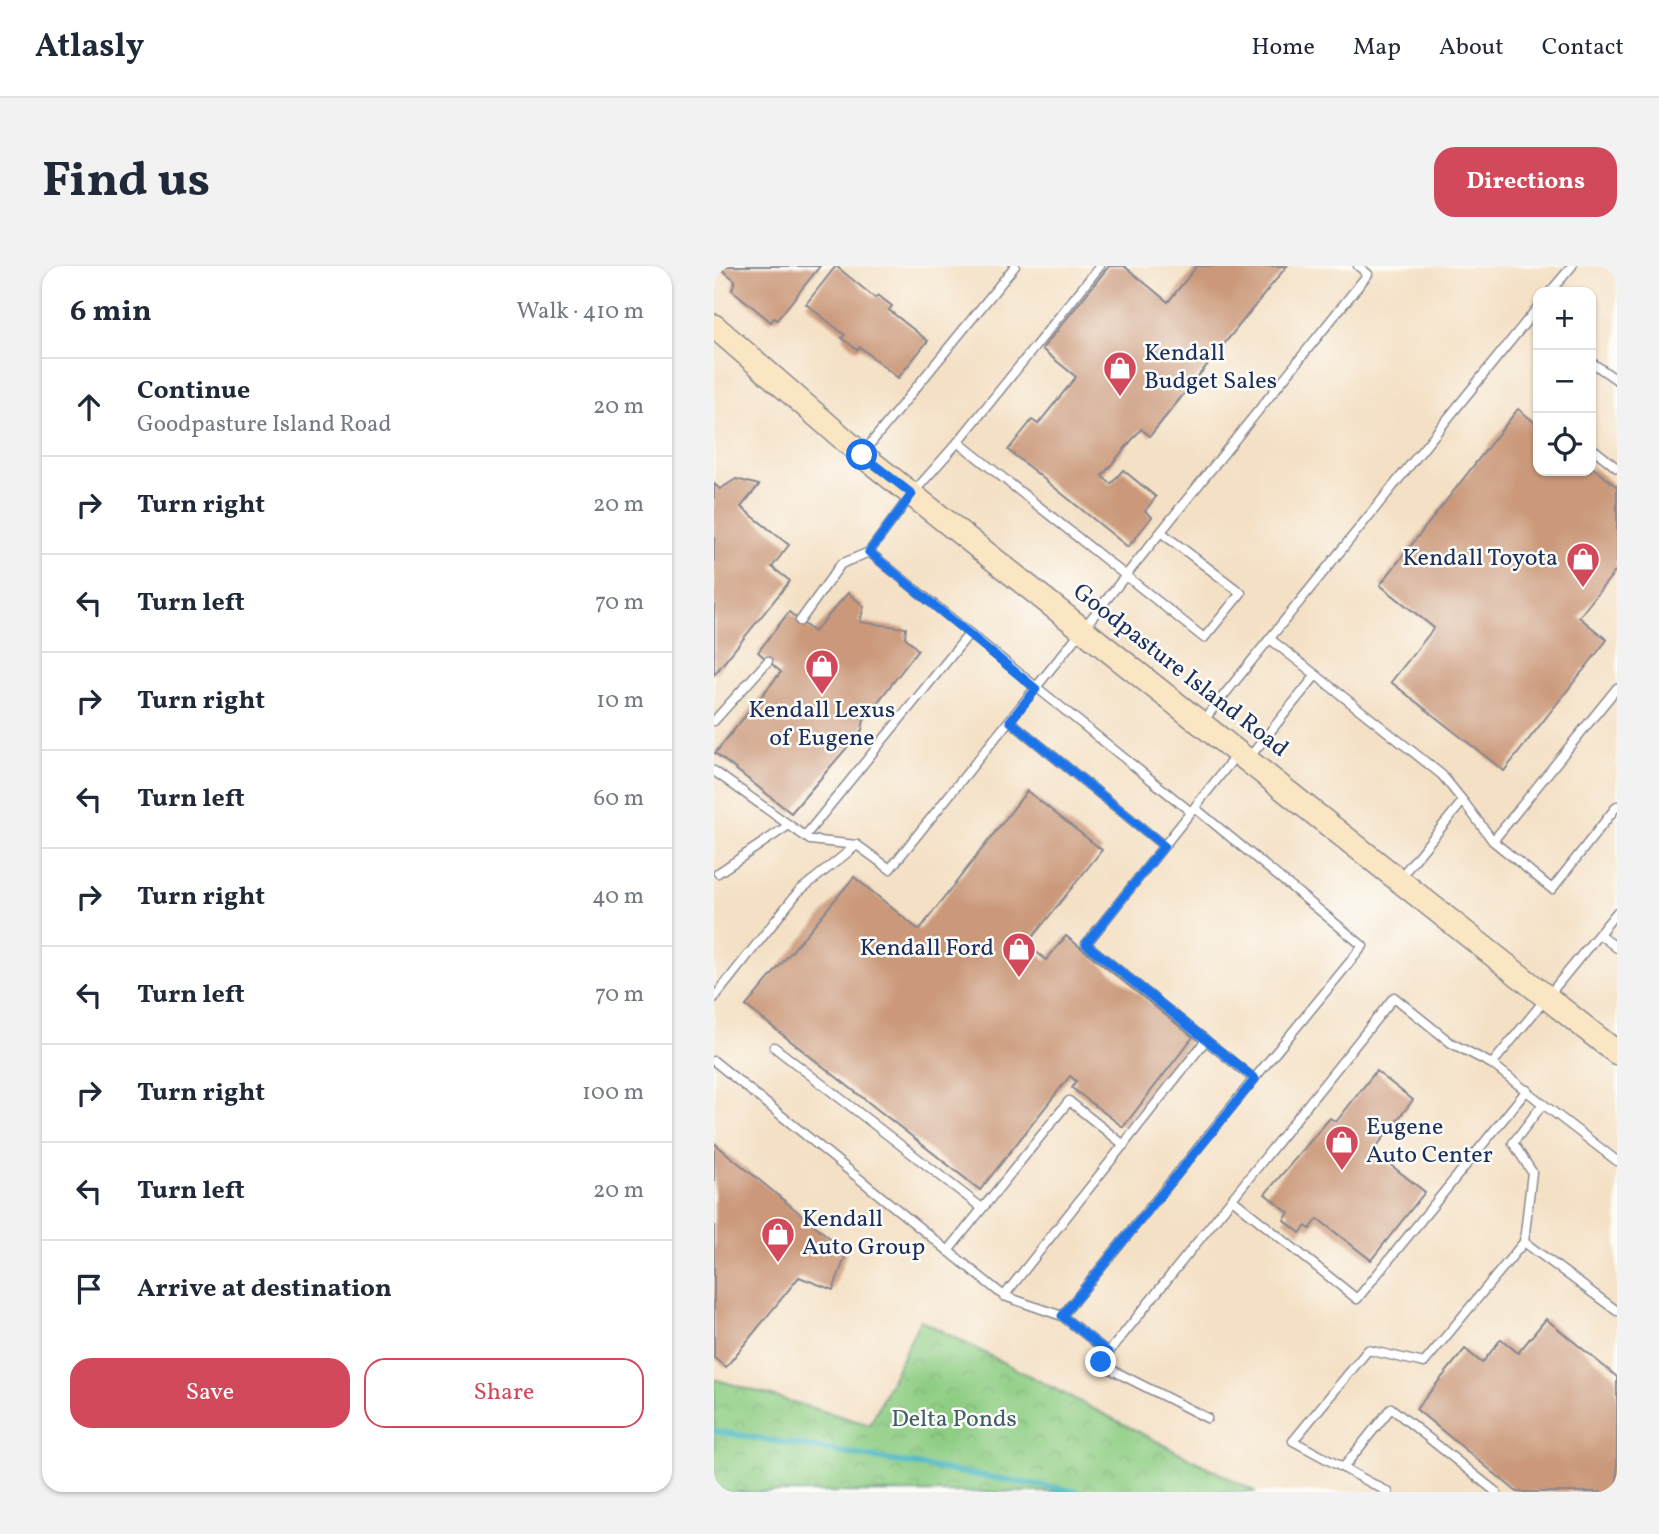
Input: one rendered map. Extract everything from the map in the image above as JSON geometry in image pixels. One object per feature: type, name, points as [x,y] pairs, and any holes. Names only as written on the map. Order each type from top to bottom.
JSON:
[{"type":"main road","name":"Goodpasture Island Road","points":[[714,326],[862,455],[1617,1053]]},
{"type":"lane","points":[[862,455],[1015,266]]},
{"type":"lane","points":[[800,621],[841,564],[869,552],[912,494],[958,442],[1100,266]]},
{"type":"lane","points":[[714,771],[810,839],[857,845],[890,869],[1368,274],[1358,266]]},
{"type":"lane","points":[[1554,287],[1572,266]]},
{"type":"lane","points":[[1202,722],[1533,313]]},
{"type":"lane","points":[[1596,365],[1617,380]]},
{"type":"lane","points":[[958,442],[1205,638],[1241,593],[1162,533]]},
{"type":"lane","points":[[1596,451],[1617,468]]},
{"type":"lane","points":[[869,552],[1036,689],[1363,946],[1062,1316]]},
{"type":"lane","points":[[805,836],[969,635]]},
{"type":"lane","points":[[1270,639],[1442,775],[1493,841],[1552,889],[1617,806]]},
{"type":"lane","points":[[714,720],[768,661]]},
{"type":"lane","points":[[1255,1079],[1086,944],[1193,810],[1316,675]]},
{"type":"lane","points":[[1493,841],[1617,688]]},
{"type":"lane","points":[[1010,721],[1164,846]]},
{"type":"lane","points":[[1399,879],[1462,801]]},
{"type":"lane","points":[[718,873],[789,825]]},
{"type":"lane","points":[[714,998],[797,892],[857,845]]},
{"type":"lane","points":[[1492,1064],[1617,912]]},
{"type":"lane","points":[[1599,934],[1617,948]]},
{"type":"lane","points":[[1207,1418],[1101,1362],[1394,997],[1451,1043],[1492,1064],[1617,1161]]},
{"type":"lane","points":[[1004,1296],[1206,1041]]},
{"type":"lane","points":[[774,1047],[982,1208]]},
{"type":"lane","points":[[714,1062],[1004,1296],[1062,1316],[1109,1353]]},
{"type":"lane","points":[[1232,1199],[1357,1299],[1527,1090]]},
{"type":"lane","points":[[948,1251],[1069,1101],[1124,1146]]},
{"type":"lane","points":[[1388,1492],[1293,1440],[1368,1350],[1424,1363],[1524,1242],[1532,1172],[1513,1143],[1543,1104]]},
{"type":"lane","points":[[1524,1242],[1617,1311]]},
{"type":"lane","points":[[1343,1468],[1391,1408],[1496,1492]]},
{"type":"green space","name":"Delta Ponds","points":[[920,1320],[1256,1492],[714,1492],[714,1379],[870,1425]]},
{"type":"building","points":[[717,266],[820,266],[777,320],[774,318],[771,322],[732,290],[735,280]]},
{"type":"building","points":[[836,266],[875,298],[878,295],[892,306],[889,310],[928,341],[898,378],[860,347],[857,350],[842,338],[845,335],[806,304]]},
{"type":"building","name":"Kendall Budget Sales","points":[[1109,266],[1124,266],[1168,302],[1197,266],[1287,266],[1150,436],[1141,429],[1102,476],[1111,484],[1123,470],[1156,497],[1145,511],[1152,517],[1128,547],[1008,450],[1032,420],[1038,424],[1076,377],[1042,349]]},
{"type":"building","points":[[1518,409],[1533,421],[1533,476],[1596,476],[1596,470],[1617,487],[1617,569],[1579,617],[1607,640],[1504,771],[1391,682],[1434,628],[1380,585]]},
{"type":"building","points":[[736,479],[759,485],[741,507],[789,545],[772,567],[790,581],[714,675],[714,484],[720,489]]},
{"type":"building","name":"Kendall Lexus of Eugene","points":[[848,593],[864,606],[860,622],[906,628],[905,637],[918,650],[864,720],[862,730],[791,813],[715,753],[781,672],[758,652],[789,612],[814,632]]},
{"type":"building","points":[[1027,791],[1102,850],[1027,944],[1046,960],[1066,936],[1193,1037],[1123,1127],[1072,1088],[1076,1081],[1070,1076],[980,1190],[746,1006],[854,877],[919,930]]},
{"type":"building","name":"Eugene Auto Center","points":[[1376,1071],[1413,1100],[1373,1151],[1425,1192],[1371,1260],[1318,1219],[1310,1229],[1306,1226],[1300,1233],[1284,1220],[1289,1213],[1265,1194],[1330,1118],[1336,1122]]},
{"type":"building","name":"Kendall Auto Group","points":[[714,1143],[847,1252],[833,1290],[799,1277],[726,1367],[714,1358]]},
{"type":"building","points":[[1546,1319],[1617,1377],[1617,1492],[1517,1492],[1416,1409],[1465,1349],[1482,1363],[1501,1339],[1518,1353]]},
{"type":"waterway","points":[[714,1431],[1079,1492]]},
{"type":"place","name":"Kendall Budget Sales","points":[[1120,398]]},
{"type":"place","name":"Kendall Toyota","points":[[1583,589]]},
{"type":"place","name":"Kendall Lexus of Eugene","points":[[822,696]]},
{"type":"place","name":"Kendall Ford","points":[[1019,979]]},
{"type":"place","name":"Eugene Auto Center","points":[[1342,1172]]},
{"type":"place","name":"Kendall Auto Group","points":[[778,1264]]},
{"type":"route","points":[[862,455],[912,494],[869,552],[1036,689],[1010,721],[1164,846],[1086,944],[1255,1079],[1062,1316],[1109,1353],[1101,1362]]}]
